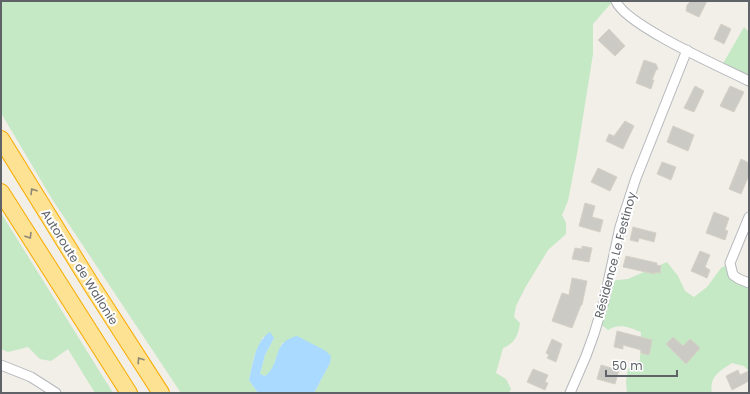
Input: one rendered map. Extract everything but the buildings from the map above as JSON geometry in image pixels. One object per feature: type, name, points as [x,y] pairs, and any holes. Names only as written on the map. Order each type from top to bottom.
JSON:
[{"type":"highway","name":"Autoroute de Wallonie","points":[[1,139],[92,286],[161,393]]},
{"type":"highway","points":[[1,192],[129,393]]},
{"type":"street","points":[[616,1],[630,17],[654,33],[749,80]]},
{"type":"street","name":"Résidence Le Festinoy","points":[[570,393],[594,334],[604,301],[620,227],[636,178],[687,50]]},
{"type":"street","points":[[749,217],[730,263],[733,275],[749,283]]},
{"type":"street","points":[[1,364],[31,377],[56,393]]},
{"type":"green space","points":[[1,1],[613,1],[593,24],[593,54],[578,148],[568,201],[562,215],[566,223],[566,234],[548,250],[525,288],[516,306],[514,317],[520,323],[518,332],[513,341],[503,348],[496,373],[506,379],[511,389],[509,393],[314,393],[330,363],[282,343],[271,372],[265,376],[260,374],[265,355],[274,338],[263,337],[254,356],[249,380],[258,393],[181,393],[52,199],[1,113]]},
{"type":"green space","points":[[744,27],[749,32],[749,81],[721,67]]},
{"type":"green space","points":[[1,213],[113,393],[95,393],[68,349],[51,361],[40,359],[28,347],[8,352],[1,349]]},
{"type":"green space","points":[[667,262],[678,276],[685,291],[694,297],[707,287],[721,268],[730,263],[731,269],[749,283],[749,371],[744,366],[732,363],[714,378],[712,382],[712,393],[627,393],[626,381],[628,369],[640,360],[641,332],[628,327],[620,326],[608,330],[598,322],[608,281],[628,279]]},
{"type":"water","points":[[270,332],[274,338],[265,355],[260,374],[265,376],[274,365],[283,343],[297,336],[326,351],[331,356],[330,363],[314,393],[258,393],[249,380],[253,360],[258,347],[265,336]]}]
